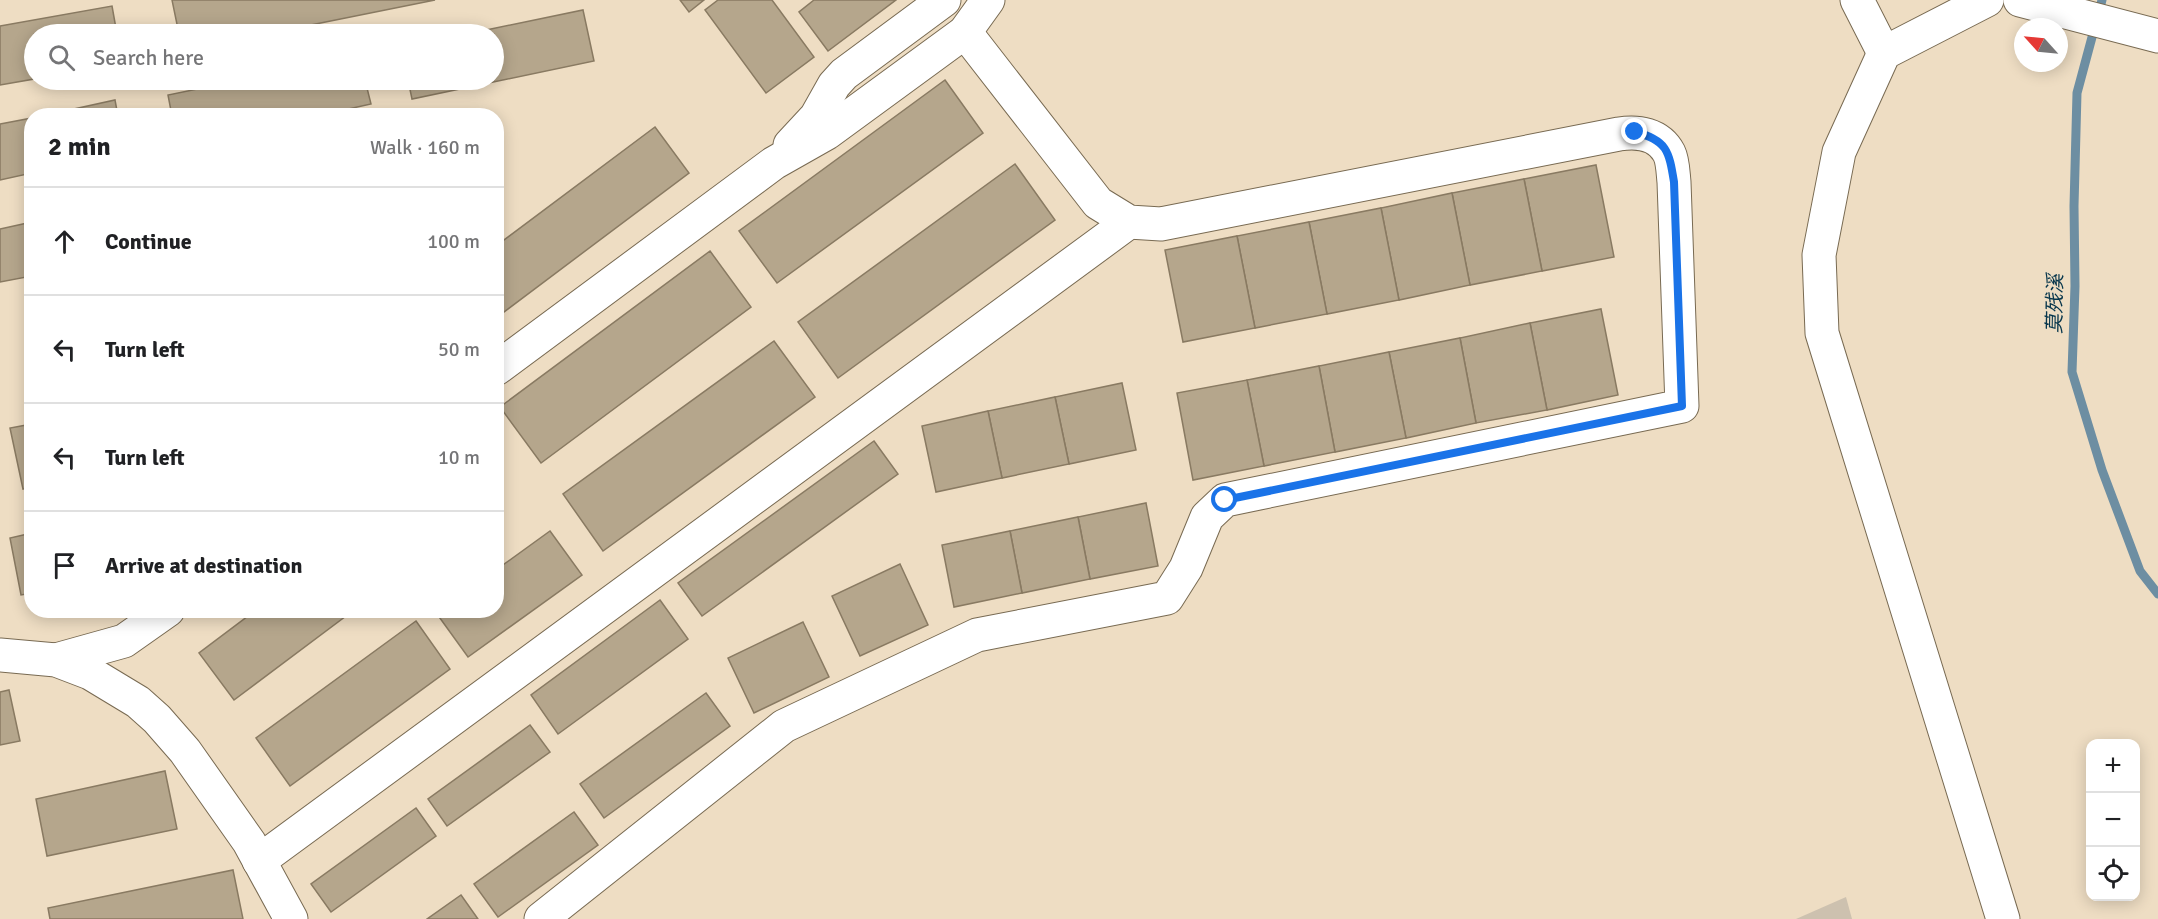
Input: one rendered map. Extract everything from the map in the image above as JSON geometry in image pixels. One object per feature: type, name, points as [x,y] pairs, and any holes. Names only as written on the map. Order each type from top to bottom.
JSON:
[{"type":"street","points":[[774,163],[816,117],[834,85],[844,74],[944,0]]},
{"type":"street","points":[[504,363],[774,163],[828,133],[965,32],[988,0]]},
{"type":"street","points":[[1857,0],[1884,53]]},
{"type":"street","points":[[1987,0],[1884,53],[1839,152],[1819,255],[1822,333],[2003,919]]},
{"type":"street","points":[[2020,0],[2154,36]]},
{"type":"street","points":[[542,919],[784,726],[977,635],[1167,598],[1186,568],[1207,517],[1225,500],[1682,406],[1674,182],[1670,155],[1658,140],[1635,132],[1619,134],[1161,224],[1129,222],[1098,203],[965,32]]},
{"type":"street","points":[[259,861],[1129,222]]},
{"type":"street","points":[[56,660],[124,641],[157,618]]},
{"type":"street","points":[[0,655],[56,660],[90,673],[138,702],[157,719],[185,751],[249,842],[291,919]]},
{"type":"shaded area","points":[[1846,897],[1852,919],[1796,919]]},
{"type":"building","points":[[172,0],[435,0],[316,24],[177,24]]},
{"type":"building","points":[[680,0],[704,0],[689,12]]},
{"type":"building","points":[[718,0],[772,0],[814,57],[766,93],[705,10]]},
{"type":"building","points":[[814,0],[896,0],[828,51],[799,12]]},
{"type":"building","points":[[112,6],[115,24],[24,24],[24,81],[0,85],[0,26]]},
{"type":"building","points":[[583,10],[594,61],[504,80],[504,26]]},
{"type":"building","points":[[945,80],[983,133],[777,283],[739,231]]},
{"type":"building","points":[[192,90],[368,90],[371,104],[353,108],[170,108],[168,95]]},
{"type":"building","points":[[410,90],[455,90],[412,99]]},
{"type":"building","points":[[115,100],[116,108],[78,108]]},
{"type":"building","points":[[24,120],[24,175],[0,180],[0,124]]},
{"type":"building","points":[[655,127],[689,173],[504,312],[504,240]]},
{"type":"building","points":[[1015,164],[1055,220],[838,378],[798,322]]},
{"type":"building","points":[[1596,165],[1614,257],[1542,271],[1524,179]]},
{"type":"building","points":[[1524,179],[1542,271],[1470,285],[1452,193]]},
{"type":"building","points":[[1452,193],[1470,285],[1399,300],[1381,208]]},
{"type":"building","points":[[1381,208],[1399,300],[1327,314],[1309,222]]},
{"type":"building","points":[[1309,222],[1327,314],[1255,328],[1237,236]]},
{"type":"building","points":[[24,224],[24,278],[0,282],[0,229]]},
{"type":"building","points":[[1237,236],[1255,328],[1183,342],[1165,250]]},
{"type":"building","points":[[710,251],[751,307],[541,463],[504,412],[504,404]]},
{"type":"building","points":[[1601,309],[1618,395],[1547,410],[1530,323]]},
{"type":"building","points":[[1530,323],[1547,410],[1476,423],[1460,338]]},
{"type":"building","points":[[1460,338],[1476,423],[1406,438],[1389,352]]},
{"type":"building","points":[[774,341],[815,397],[603,551],[563,494]]},
{"type":"building","points":[[1389,352],[1406,438],[1335,452],[1319,366]]},
{"type":"building","points":[[1319,366],[1335,452],[1264,466],[1247,380]]},
{"type":"building","points":[[1247,380],[1264,466],[1193,480],[1177,393]]},
{"type":"building","points":[[1122,383],[1136,450],[1069,464],[1055,397]]},
{"type":"building","points":[[1055,397],[1069,464],[1002,478],[988,411]]},
{"type":"building","points":[[988,411],[1002,478],[936,492],[922,426]]},
{"type":"building","points":[[24,425],[23,489],[10,428]]},
{"type":"building","points":[[874,441],[898,474],[702,616],[678,583]]},
{"type":"building","points":[[1146,503],[1158,566],[1090,579],[1078,517]]},
{"type":"building","points":[[1078,517],[1090,579],[1022,593],[1010,531]]},
{"type":"building","points":[[550,531],[582,575],[468,657],[440,618],[504,618],[504,564]]},
{"type":"building","points":[[1010,531],[1022,593],[954,607],[942,545]]},
{"type":"building","points":[[24,535],[24,594],[21,595],[10,538]]},
{"type":"building","points":[[900,564],[928,625],[860,656],[832,596]]},
{"type":"building","points":[[660,600],[688,639],[558,734],[531,695]]},
{"type":"building","points":[[245,618],[343,618],[234,700],[199,653]]},
{"type":"building","points":[[416,621],[450,669],[290,786],[256,738]]},
{"type":"building","points":[[803,622],[829,677],[754,713],[728,658]]},
{"type":"building","points":[[9,690],[20,741],[0,745],[0,692]]},
{"type":"building","points":[[706,693],[730,726],[604,818],[580,784]]},
{"type":"building","points":[[530,725],[550,752],[447,826],[428,799]]},
{"type":"building","points":[[165,771],[177,829],[47,856],[36,799]]},
{"type":"building","points":[[416,808],[436,836],[331,912],[311,884]]},
{"type":"building","points":[[574,812],[598,845],[498,917],[474,884]]},
{"type":"building","points":[[233,870],[243,919],[50,919],[48,908]]},
{"type":"building","points":[[461,895],[478,919],[427,919]]},
{"type":"waterway","name":"莫残溪","points":[[2102,0],[2077,93],[2072,372],[2102,470],[2140,571],[2158,594]]},
{"type":"route","points":[[1225,500],[1682,406],[1674,182],[1670,155],[1658,140],[1635,132]]}]
